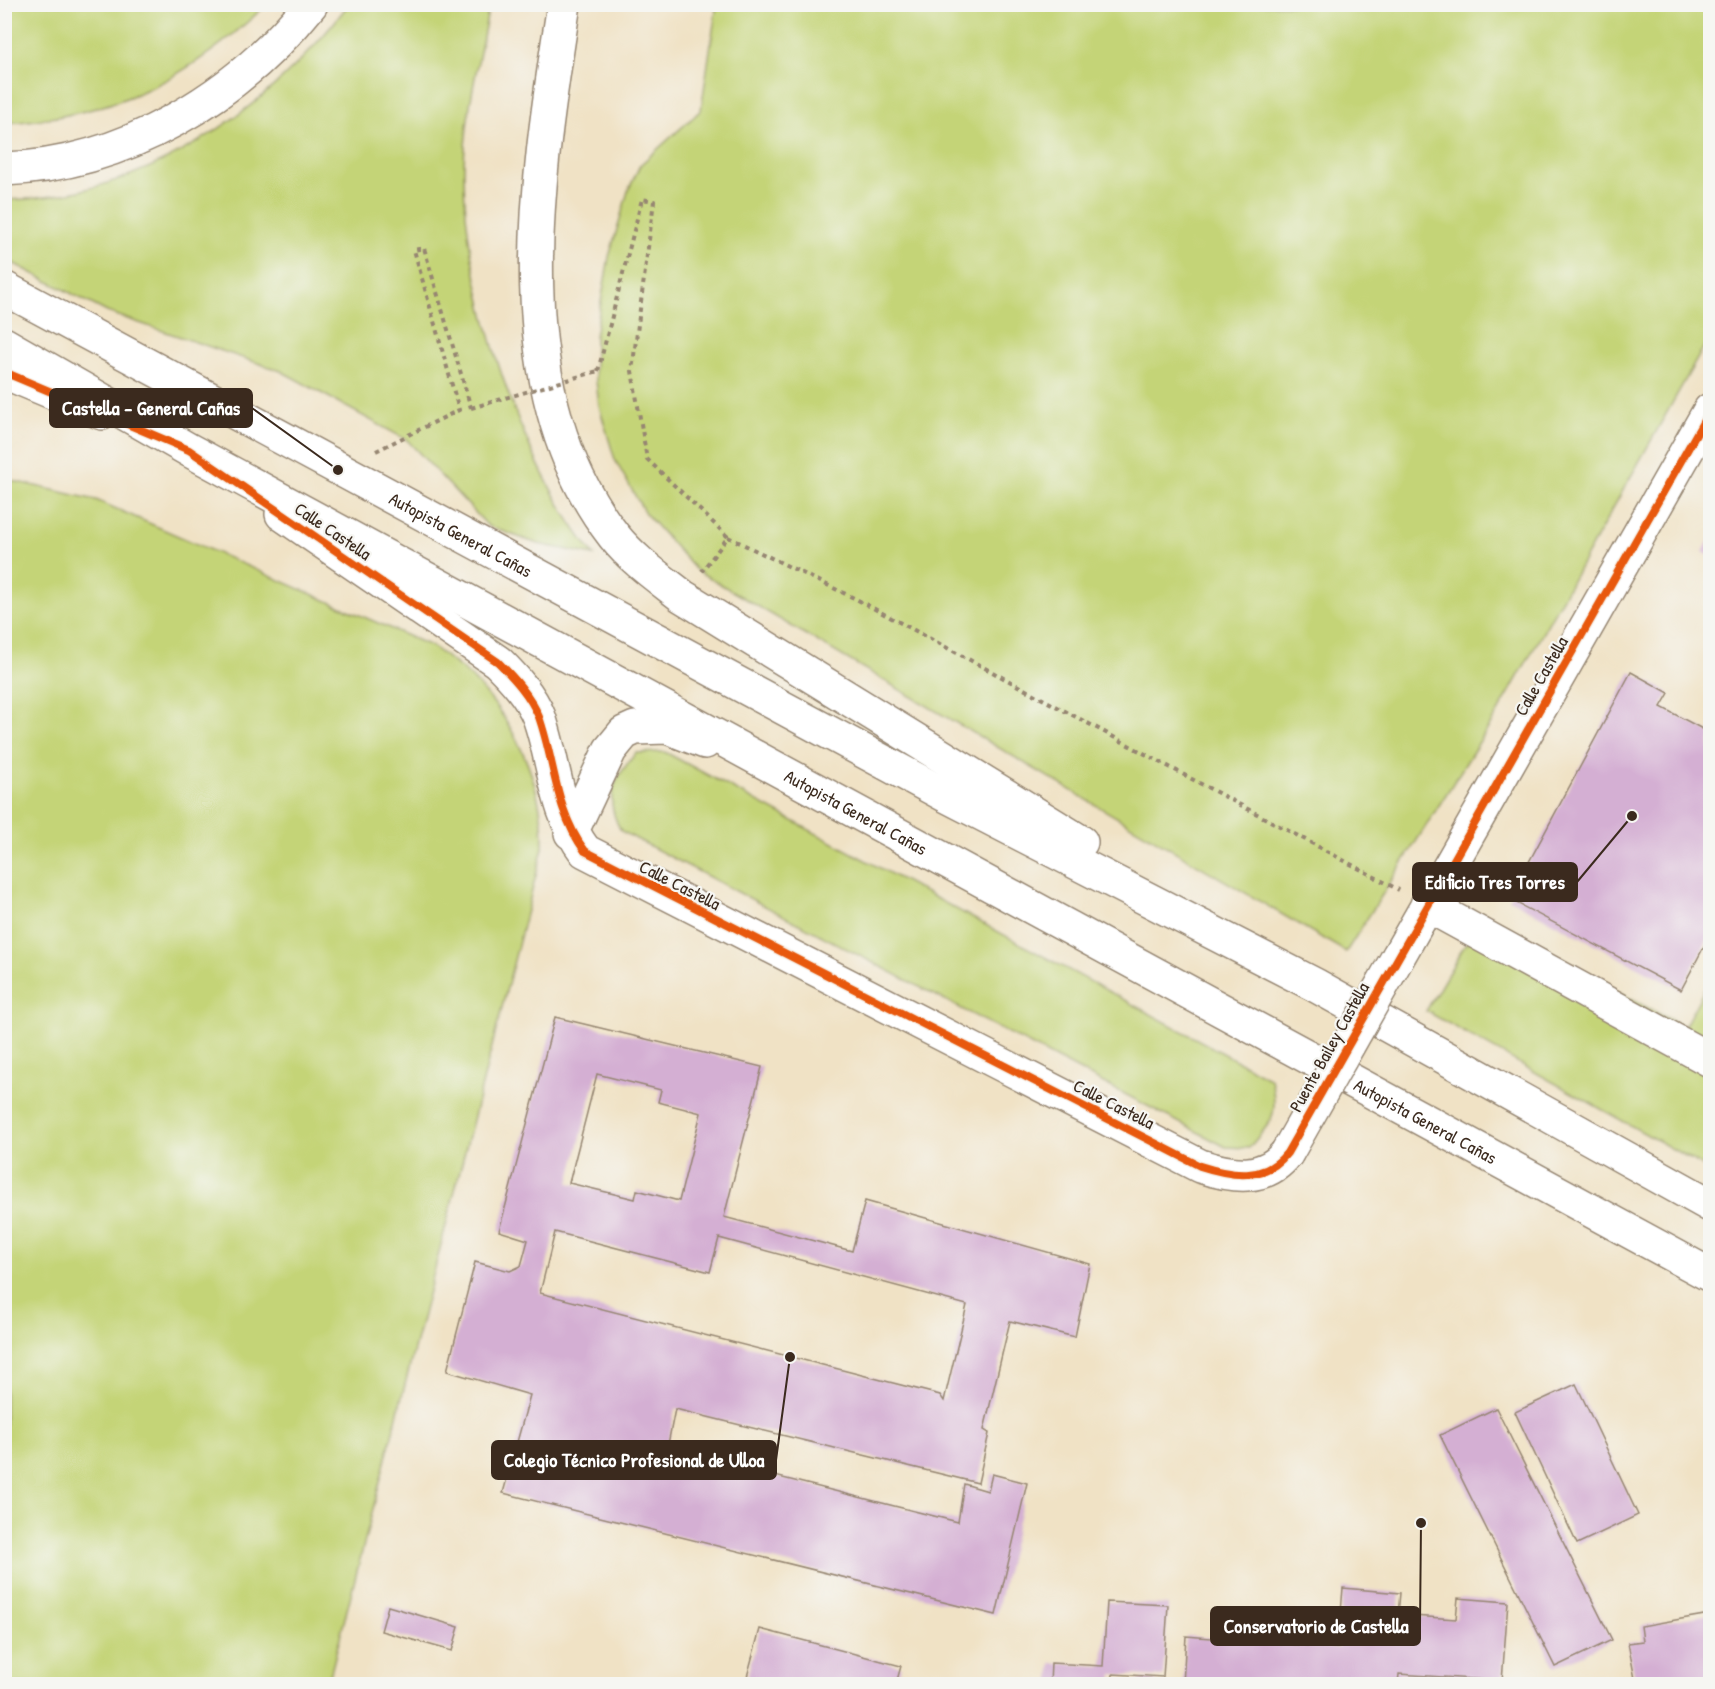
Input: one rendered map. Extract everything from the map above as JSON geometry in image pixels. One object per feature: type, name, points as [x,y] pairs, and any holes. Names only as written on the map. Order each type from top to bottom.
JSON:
[{"type":"main road","points":[[4,169],[42,165],[102,153],[163,125],[213,96],[259,60],[282,39],[311,4]]},
{"type":"main road","points":[[564,4],[552,86],[538,230],[538,310],[542,355],[556,418],[578,478],[615,537],[682,596],[1315,985]]},
{"type":"main road","name":"Autopista General Cañas","points":[[4,288],[338,470],[682,651],[945,795],[1315,985],[1710,1205]]},
{"type":"main road","name":"Autopista General Cañas","points":[[4,344],[189,450],[1710,1275]]},
{"type":"main road","points":[[4,372],[189,450]]},
{"type":"main road","name":"Calle Castella","points":[[1398,957],[1710,410]]},
{"type":"main road","name":"Calle Castella","points":[[189,450],[498,662],[523,688],[538,715],[559,797],[572,833],[585,851],[607,865],[1200,1166],[1236,1176],[1251,1174],[1273,1166],[1287,1153]]},
{"type":"main road","points":[[572,833],[610,750],[624,733],[635,728],[667,727],[798,779]]},
{"type":"main road","points":[[1427,906],[1710,1060]]},
{"type":"main road","name":"Puente Bailey Castella","points":[[1287,1153],[1398,957]]},
{"type":"path","points":[[338,470],[459,410],[414,250],[424,248],[471,408],[598,371],[642,199],[654,201],[632,371],[647,459],[728,537],[856,598],[1427,906]]},
{"type":"path","points":[[682,596],[728,537]]},
{"type":"green space","points":[[5,4],[266,5],[208,54],[147,90],[81,112],[5,123]]},
{"type":"green space","points":[[348,5],[489,5],[465,146],[466,214],[473,264],[500,371],[520,423],[542,472],[567,517],[594,555],[538,544],[488,526],[407,440],[281,371],[107,312],[5,259],[5,200],[56,195],[105,184],[153,166],[198,142],[240,113],[280,80],[316,44]]},
{"type":"green space","points":[[713,5],[1710,5],[1710,336],[1497,714],[1346,952],[696,570],[645,513],[615,460],[599,406],[595,372],[595,336],[609,257],[628,191],[640,165],[701,110],[716,10]]},
{"type":"green space","points":[[5,479],[96,500],[433,647],[469,675],[500,712],[524,754],[532,777],[542,824],[543,848],[328,1684],[5,1684]]},
{"type":"green space","points":[[665,752],[1271,1079],[1274,1110],[1268,1124],[1249,1148],[1226,1147],[621,831],[612,799],[616,781],[621,772],[636,753]]},
{"type":"green space","points":[[1480,919],[1684,1027],[1710,979],[1710,1170],[1426,1011]]},
{"type":"building","points":[[1710,538],[1710,556],[1703,552]]},
{"type":"building","points":[[1631,672],[1669,693],[1661,707],[1710,733],[1710,935],[1681,990],[1509,899]]},
{"type":"building","points":[[555,1017],[762,1067],[724,1217],[852,1251],[865,1201],[1090,1264],[1075,1337],[1010,1321],[984,1430],[989,1433],[978,1483],[675,1409],[667,1449],[958,1522],[964,1484],[988,1491],[992,1474],[1027,1483],[996,1615],[503,1493],[530,1395],[447,1371],[475,1262],[510,1271],[521,1266],[528,1240],[499,1231]],"holes":[[[597,1074],[661,1090],[658,1102],[701,1113],[679,1201],[637,1190],[635,1199],[569,1183]],[[555,1232],[710,1272],[719,1238],[967,1305],[944,1401],[940,1395],[540,1293]]]},
{"type":"building","points":[[1576,1384],[1638,1515],[1577,1544],[1515,1412]]},
{"type":"building","points":[[1496,1408],[1612,1640],[1555,1667],[1440,1435]]},
{"type":"building","points":[[1343,1588],[1400,1593],[1398,1615],[1456,1619],[1458,1598],[1508,1602],[1502,1681],[1399,1674],[1398,1684],[1183,1684],[1186,1636],[1338,1648]]},
{"type":"building","points":[[1107,1602],[1168,1605],[1163,1677],[1113,1674],[1112,1684],[1050,1684],[1051,1663],[1103,1666]]},
{"type":"building","points":[[388,1606],[459,1627],[452,1651],[381,1631]]},
{"type":"building","points":[[1710,1614],[1710,1684],[1636,1684],[1628,1643],[1643,1641],[1641,1626]]},
{"type":"building","points":[[760,1629],[901,1666],[896,1684],[745,1684]]},
{"type":"building","points":[[1151,1679],[1160,1684],[1132,1684]]},
{"type":"cycle path","points":[[4,372],[189,450],[498,662],[521,687],[539,717],[561,803],[567,820],[585,851],[1200,1166],[1235,1174],[1268,1169],[1287,1153],[1710,410]]},
{"type":"place","name":"Castella - General Cañas","points":[[338,470]]},
{"type":"place","name":"Edificio Tres Torres","points":[[1632,816]]},
{"type":"place","name":"Colegio Técnico Profesional de Ulloa","points":[[790,1357]]},
{"type":"place","name":"Conservatorio de Castella","points":[[1421,1523]]}]
